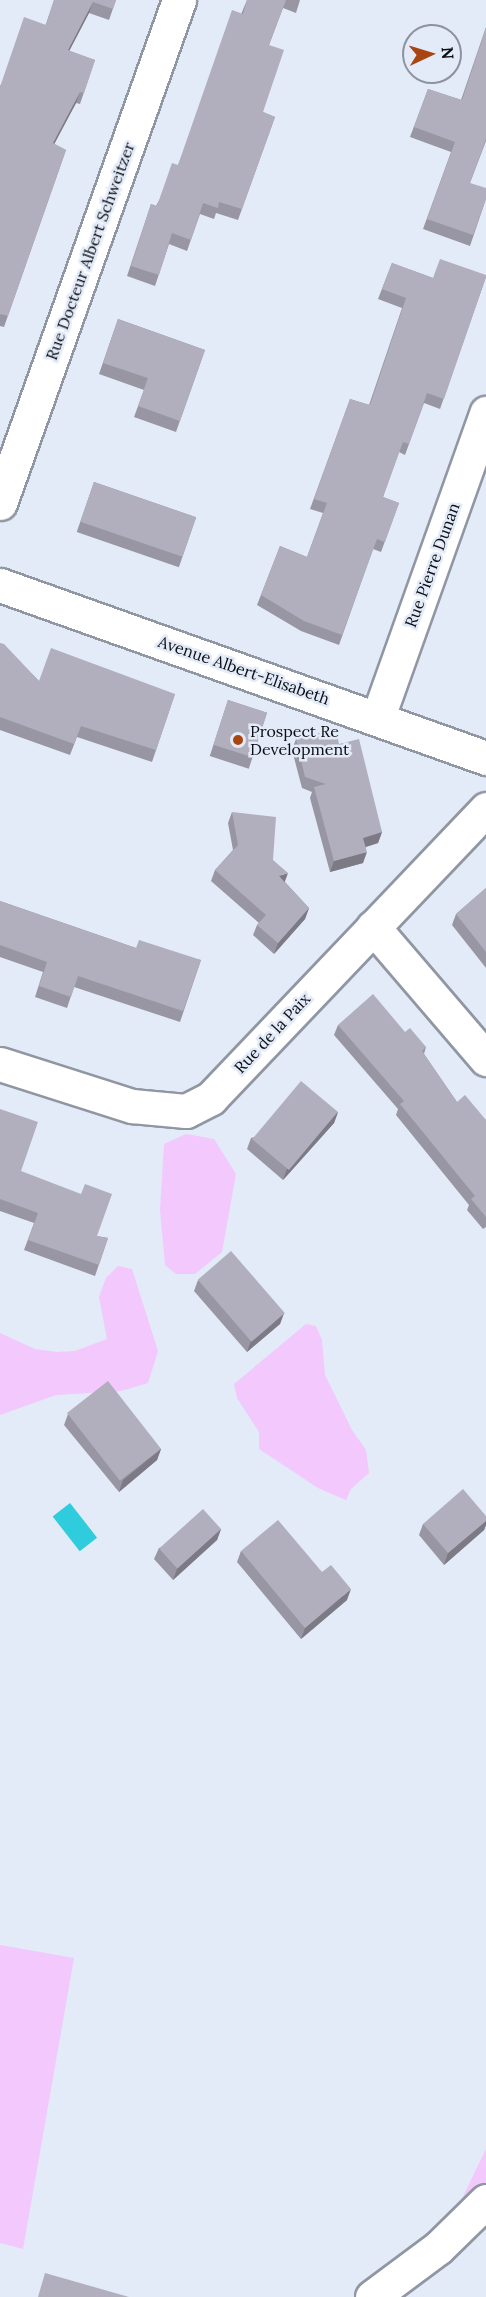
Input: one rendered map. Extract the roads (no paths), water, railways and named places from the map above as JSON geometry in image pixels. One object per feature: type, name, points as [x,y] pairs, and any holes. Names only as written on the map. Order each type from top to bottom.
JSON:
[{"type":"street","name":"Rue Docteur Albert Schweitzer","points":[[0,503],[179,0]]},
{"type":"street","name":"Rue Pierre Dunan","points":[[378,717],[486,413]]},
{"type":"street","name":"Avenue Albert-Elisabeth","points":[[0,585],[378,717],[486,758]]},
{"type":"street","name":"Rue de la Paix","points":[[0,1064],[132,1106],[186,1111],[211,1098],[486,809]]},
{"type":"street","points":[[373,927],[486,1059]]},
{"type":"street","points":[[372,2297],[438,2248],[486,2201]]},
{"type":"water","points":[[70,1503],[97,1538],[80,1551],[53,1517]]},
{"type":"place","name":"Prospect Re Development","points":[[238,740]]}]
